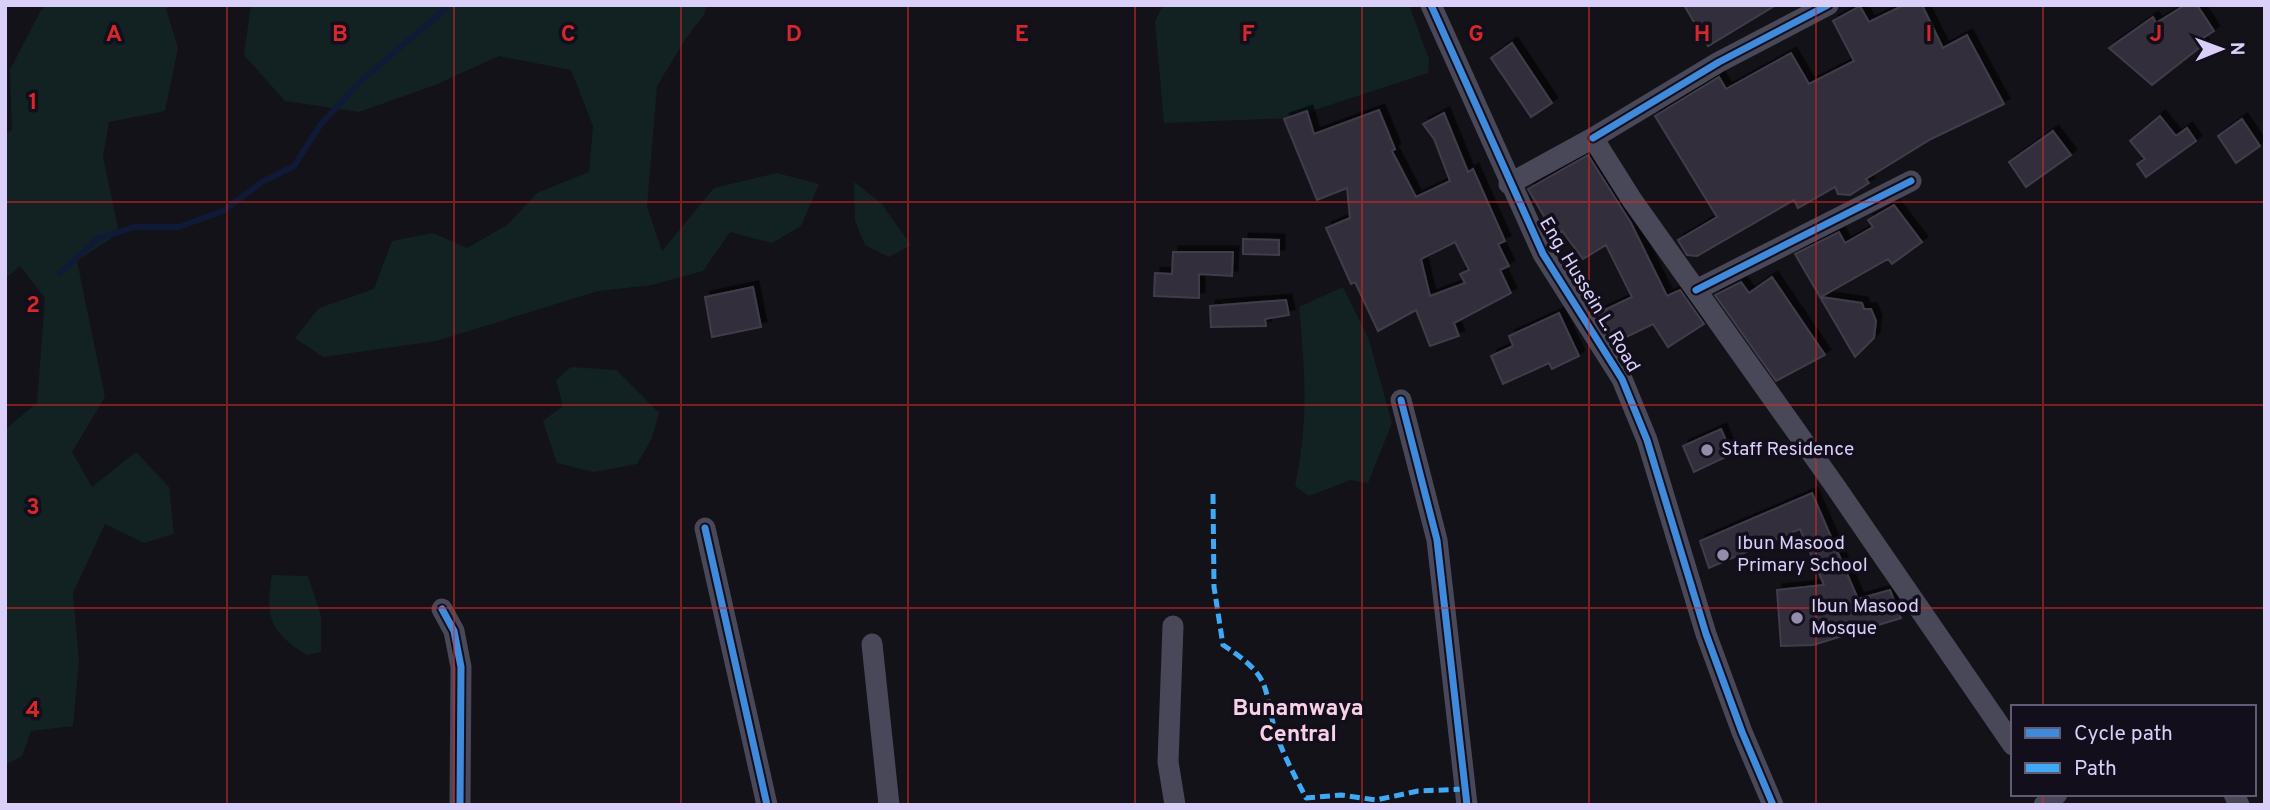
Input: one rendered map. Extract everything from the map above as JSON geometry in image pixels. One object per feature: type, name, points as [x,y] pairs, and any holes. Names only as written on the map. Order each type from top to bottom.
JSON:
[{"type":"street","name":"Eng. Hussein L. Road","points":[[1432,5],[1509,184],[1543,254],[1622,379],[1647,440],[1706,634],[1742,732],[1773,805]]},
{"type":"street","points":[[1509,184],[1593,138],[1719,62],[1828,5]]},
{"type":"street","points":[[1593,138],[2011,742]]},
{"type":"street","points":[[1696,290],[1911,181]]},
{"type":"street","points":[[1401,400],[1437,540],[1467,805]]},
{"type":"street","points":[[705,528],[767,805]]},
{"type":"street","points":[[442,609],[456,638],[461,667],[460,805]]},
{"type":"street","points":[[1172,626],[1168,762],[1175,805]]},
{"type":"street","points":[[872,644],[889,805]]},
{"type":"shaded area","points":[[48,5],[170,5],[166,9],[178,48],[165,111],[109,122],[103,157],[119,233],[77,261],[105,397],[72,452],[92,487],[136,452],[169,487],[174,534],[144,543],[105,524],[73,593],[79,662],[73,726],[31,731],[22,756],[5,765],[5,425],[8,427],[37,403],[45,298],[20,266],[5,279],[5,134],[12,130],[10,70],[41,10]]},
{"type":"shaded area","points":[[251,5],[706,5],[705,13],[684,41],[657,86],[647,207],[662,251],[714,188],[777,173],[819,184],[801,226],[772,243],[730,232],[703,271],[652,285],[598,291],[436,341],[323,357],[295,338],[319,308],[374,289],[392,241],[433,233],[467,248],[507,225],[537,193],[589,172],[593,126],[571,70],[499,56],[435,85],[359,112],[285,101],[244,55]]},
{"type":"shaded area","points":[[1163,5],[1409,5],[1429,59],[1428,73],[1290,118],[1164,123],[1155,22]]},
{"type":"shaded area","points":[[854,182],[881,203],[911,245],[889,257],[865,245],[855,221]]},
{"type":"shaded area","points":[[1343,287],[1369,340],[1392,423],[1368,483],[1350,480],[1309,496],[1295,486],[1304,418],[1299,307]]},
{"type":"shaded area","points":[[571,367],[616,370],[659,413],[652,438],[637,464],[594,472],[557,463],[543,421],[563,406],[556,380]]},
{"type":"shaded area","points":[[272,575],[308,576],[321,616],[321,652],[307,655],[278,631],[270,613]]},
{"type":"building","points":[[1684,5],[1776,5],[1708,46]]},
{"type":"building","points":[[1904,5],[1922,5],[1943,48],[1967,35],[2004,104],[1931,139],[1866,179],[1869,183],[1850,195],[1838,194],[1835,187],[1798,208],[1794,200],[1697,256],[1687,255],[1678,240],[1717,217],[1655,116],[1719,77],[1726,89],[1791,53],[1809,84],[1854,61],[1833,21],[1860,6],[1869,22]]},
{"type":"building","points":[[2185,5],[2197,5],[2214,31],[2200,40],[2203,45],[2152,85],[2109,48],[2153,17],[2156,23]]},
{"type":"building","points":[[1512,43],[1552,103],[1531,117],[1491,58]]},
{"type":"building","points":[[1379,110],[1395,149],[1392,151],[1416,197],[1450,181],[1434,139],[1423,124],[1444,113],[1468,172],[1473,169],[1505,241],[1498,244],[1509,266],[1500,270],[1511,293],[1454,323],[1459,336],[1430,346],[1416,310],[1378,331],[1355,282],[1351,284],[1326,228],[1350,218],[1347,188],[1317,200],[1284,119],[1307,111],[1314,134]],"holes":[[[1455,242],[1469,270],[1460,274],[1465,283],[1430,296],[1421,259]]]},
{"type":"building","points":[[2160,116],[2176,136],[2187,128],[2196,141],[2146,177],[2137,164],[2145,159],[2130,141]]},
{"type":"building","points":[[2242,119],[2260,146],[2236,163],[2218,136]]},
{"type":"building","points":[[2053,131],[2071,155],[2026,187],[2009,162]]},
{"type":"building","points":[[1588,155],[1631,223],[1667,296],[1680,290],[1704,324],[1668,347],[1653,324],[1614,343],[1598,313],[1632,297],[1606,245],[1583,259],[1562,231],[1555,235],[1528,189]]},
{"type":"building","points":[[1894,205],[1922,242],[1892,264],[1888,259],[1821,297],[1862,303],[1864,309],[1871,309],[1876,321],[1874,338],[1855,357],[1795,254],[1839,232],[1845,243],[1873,227],[1868,220]]},
{"type":"building","points":[[1243,239],[1279,240],[1279,255],[1243,254]]},
{"type":"building","points":[[1173,252],[1233,252],[1232,276],[1199,274],[1199,298],[1154,296],[1155,273],[1172,274]]},
{"type":"building","points":[[1772,277],[1825,355],[1776,381],[1715,295],[1741,282],[1749,293]]},
{"type":"building","points":[[753,287],[761,327],[712,337],[705,297]]},
{"type":"building","points":[[1286,300],[1289,315],[1265,319],[1266,326],[1211,327],[1210,306]]},
{"type":"building","points":[[1559,313],[1579,356],[1552,369],[1549,363],[1503,384],[1491,356],[1513,346],[1509,336]]},
{"type":"building","name":"Staff Residence","points":[[1721,429],[1732,454],[1694,472],[1683,446]]},
{"type":"building","points":[[1812,493],[1858,599],[1890,590],[1901,618],[1813,645],[1781,646],[1777,590],[1824,585],[1800,529],[1709,568],[1700,541]]},
{"type":"waterway","points":[[60,273],[97,239],[134,227],[179,227],[223,211],[262,182],[294,166],[321,124],[363,79],[450,5]]},
{"type":"marked path","points":[[1213,494],[1214,587],[1223,645],[1253,668],[1261,678],[1280,744],[1306,798],[1341,795],[1376,800],[1418,791],[1466,789]]},
{"type":"cycle path","points":[[1431,5],[1543,254],[1622,379],[1647,440],[1706,634],[1742,732],[1773,805]]},
{"type":"cycle path","points":[[1593,138],[1719,62],[1828,5]]},
{"type":"cycle path","points":[[1696,290],[1911,181]]},
{"type":"cycle path","points":[[1401,400],[1437,540],[1467,805]]},
{"type":"cycle path","points":[[705,528],[767,805]]},
{"type":"cycle path","points":[[442,609],[454,631],[461,667],[460,805]]},
{"type":"place","name":"Staff Residence","points":[[1707,450]]},
{"type":"place","name":"Ibun Masood Primary School","points":[[1723,555]]},
{"type":"place","name":"Ibun Masood Mosque","points":[[1797,618]]},
{"type":"district","name":"Bunamwaya Central","points":[[1298,722]]}]
